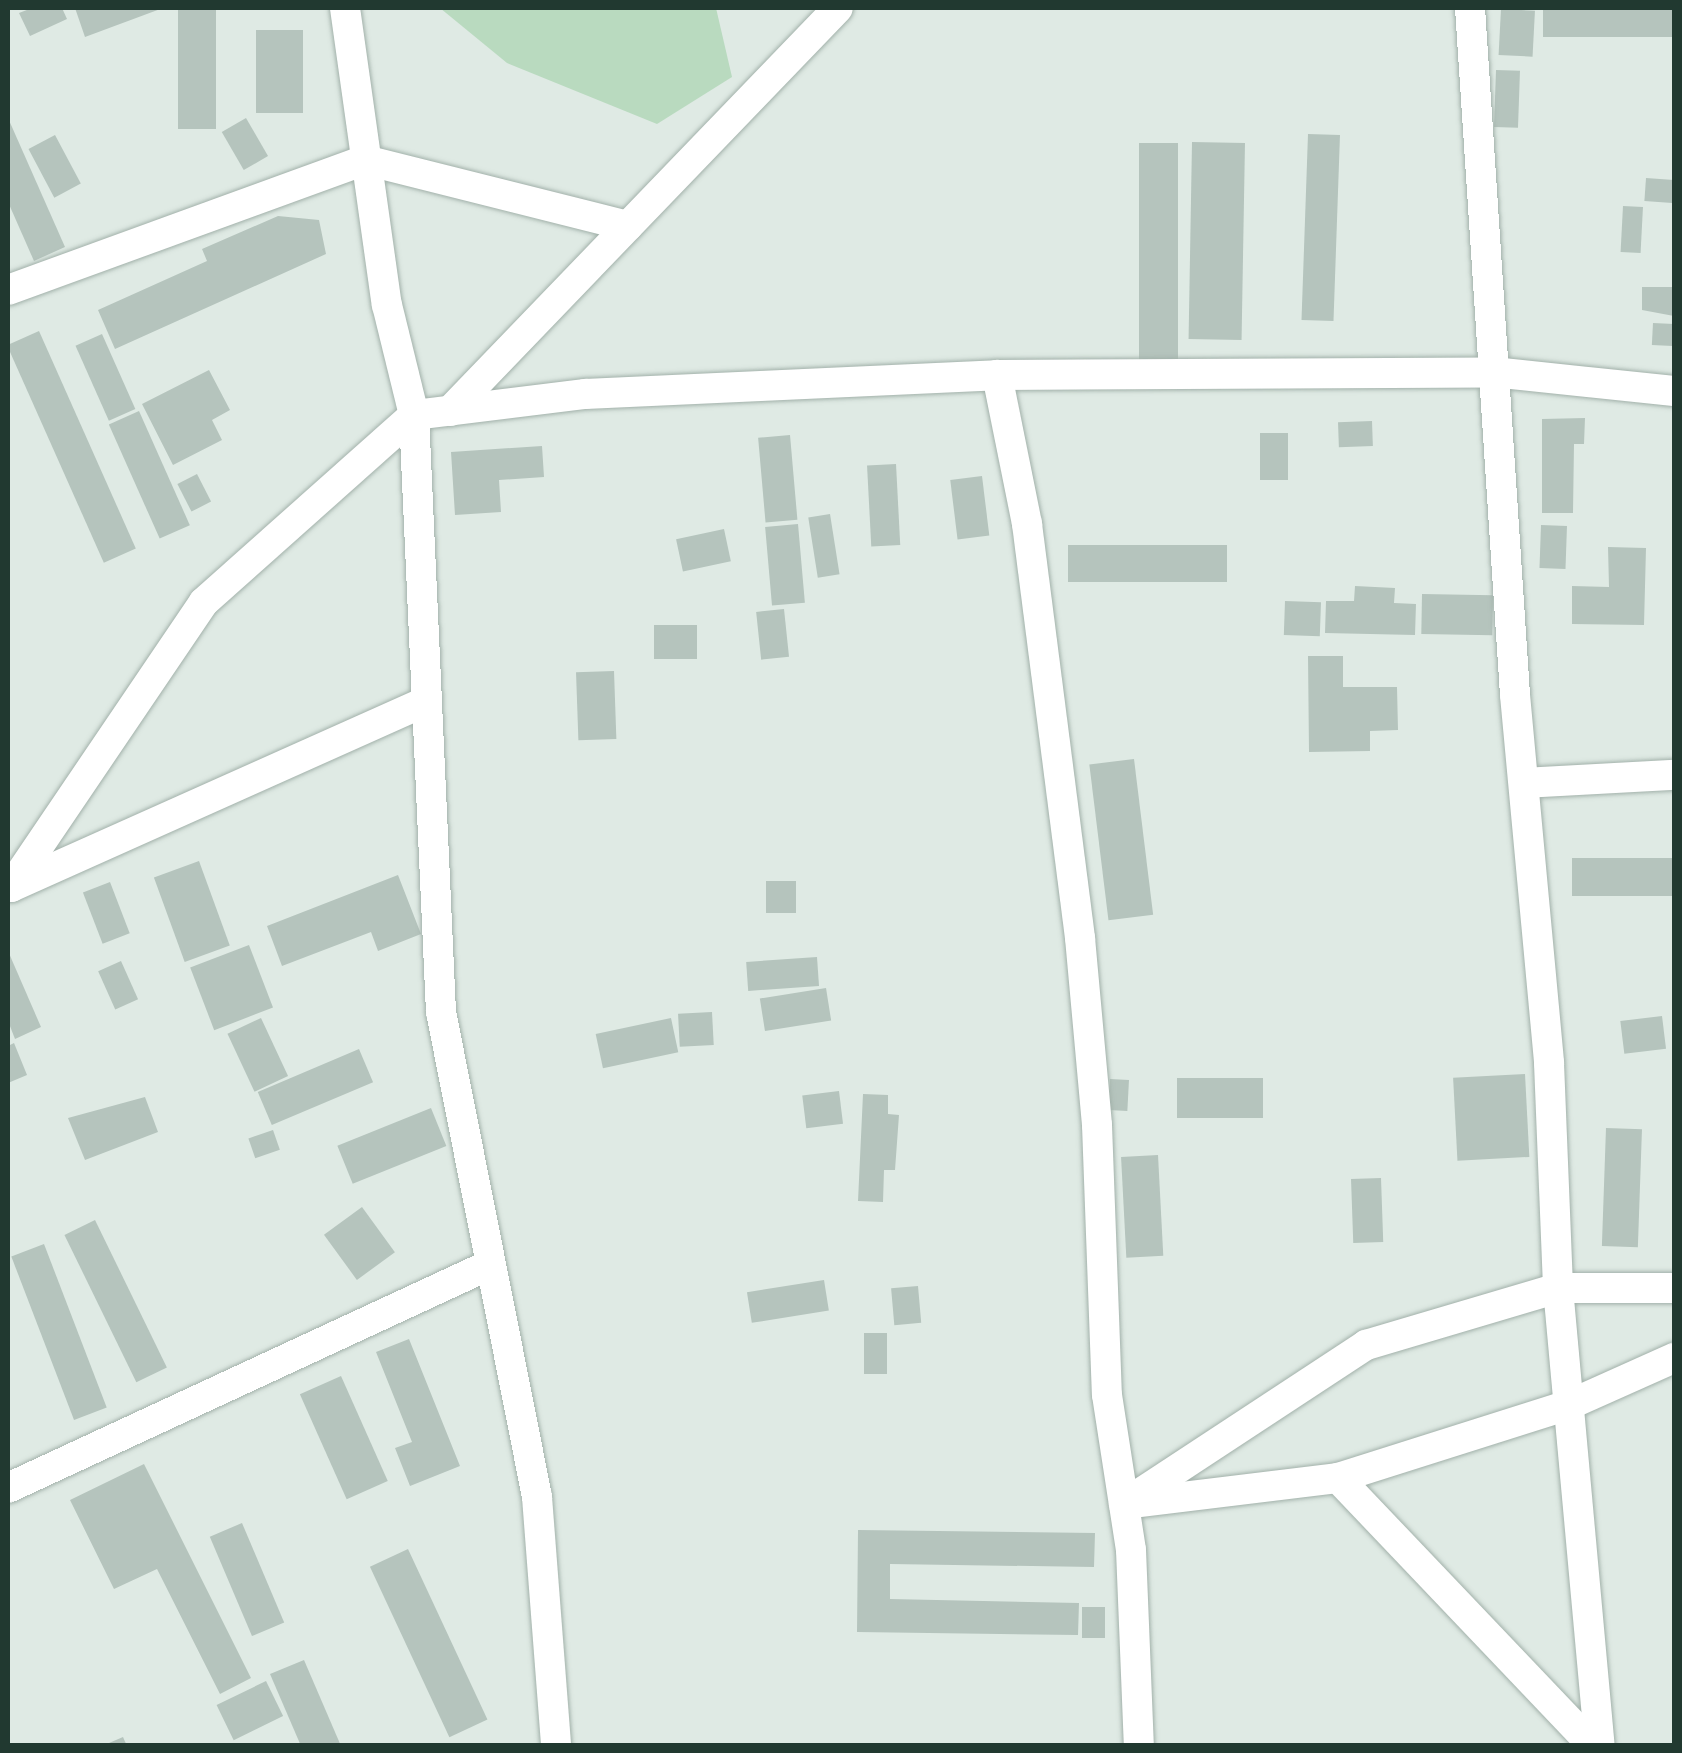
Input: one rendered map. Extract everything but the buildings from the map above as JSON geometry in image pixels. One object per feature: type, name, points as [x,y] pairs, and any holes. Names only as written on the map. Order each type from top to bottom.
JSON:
[{"type":"street","points":[[345,8],[365,160],[414,415],[424,703],[441,1012],[537,1497],[556,1746]]},
{"type":"street","points":[[450,411],[838,8]]},
{"type":"street","points":[[1470,8],[1493,372],[1549,1063],[1558,1288],[1600,1746]]},
{"type":"street","points":[[8,290],[365,160],[628,226]]},
{"type":"street","points":[[9,888],[204,602],[414,415],[585,394],[996,375],[1493,372],[1674,391]]},
{"type":"street","points":[[996,375],[1027,524],[1080,938],[1097,1125],[1107,1395],[1124,1504],[1139,1746]]},
{"type":"street","points":[[9,888],[424,703]]},
{"type":"street","points":[[1524,783],[1674,776]]},
{"type":"street","points":[[8,1488],[489,1265]]},
{"type":"street","points":[[1124,1504],[1366,1345],[1558,1288],[1674,1288]]},
{"type":"street","points":[[1124,1504],[1338,1478],[1570,1404],[1674,1358]]},
{"type":"street","points":[[1338,1478],[1592,1746]]},
{"type":"green space","points":[[440,8],[716,8],[732,77],[657,124],[507,63]]}]
